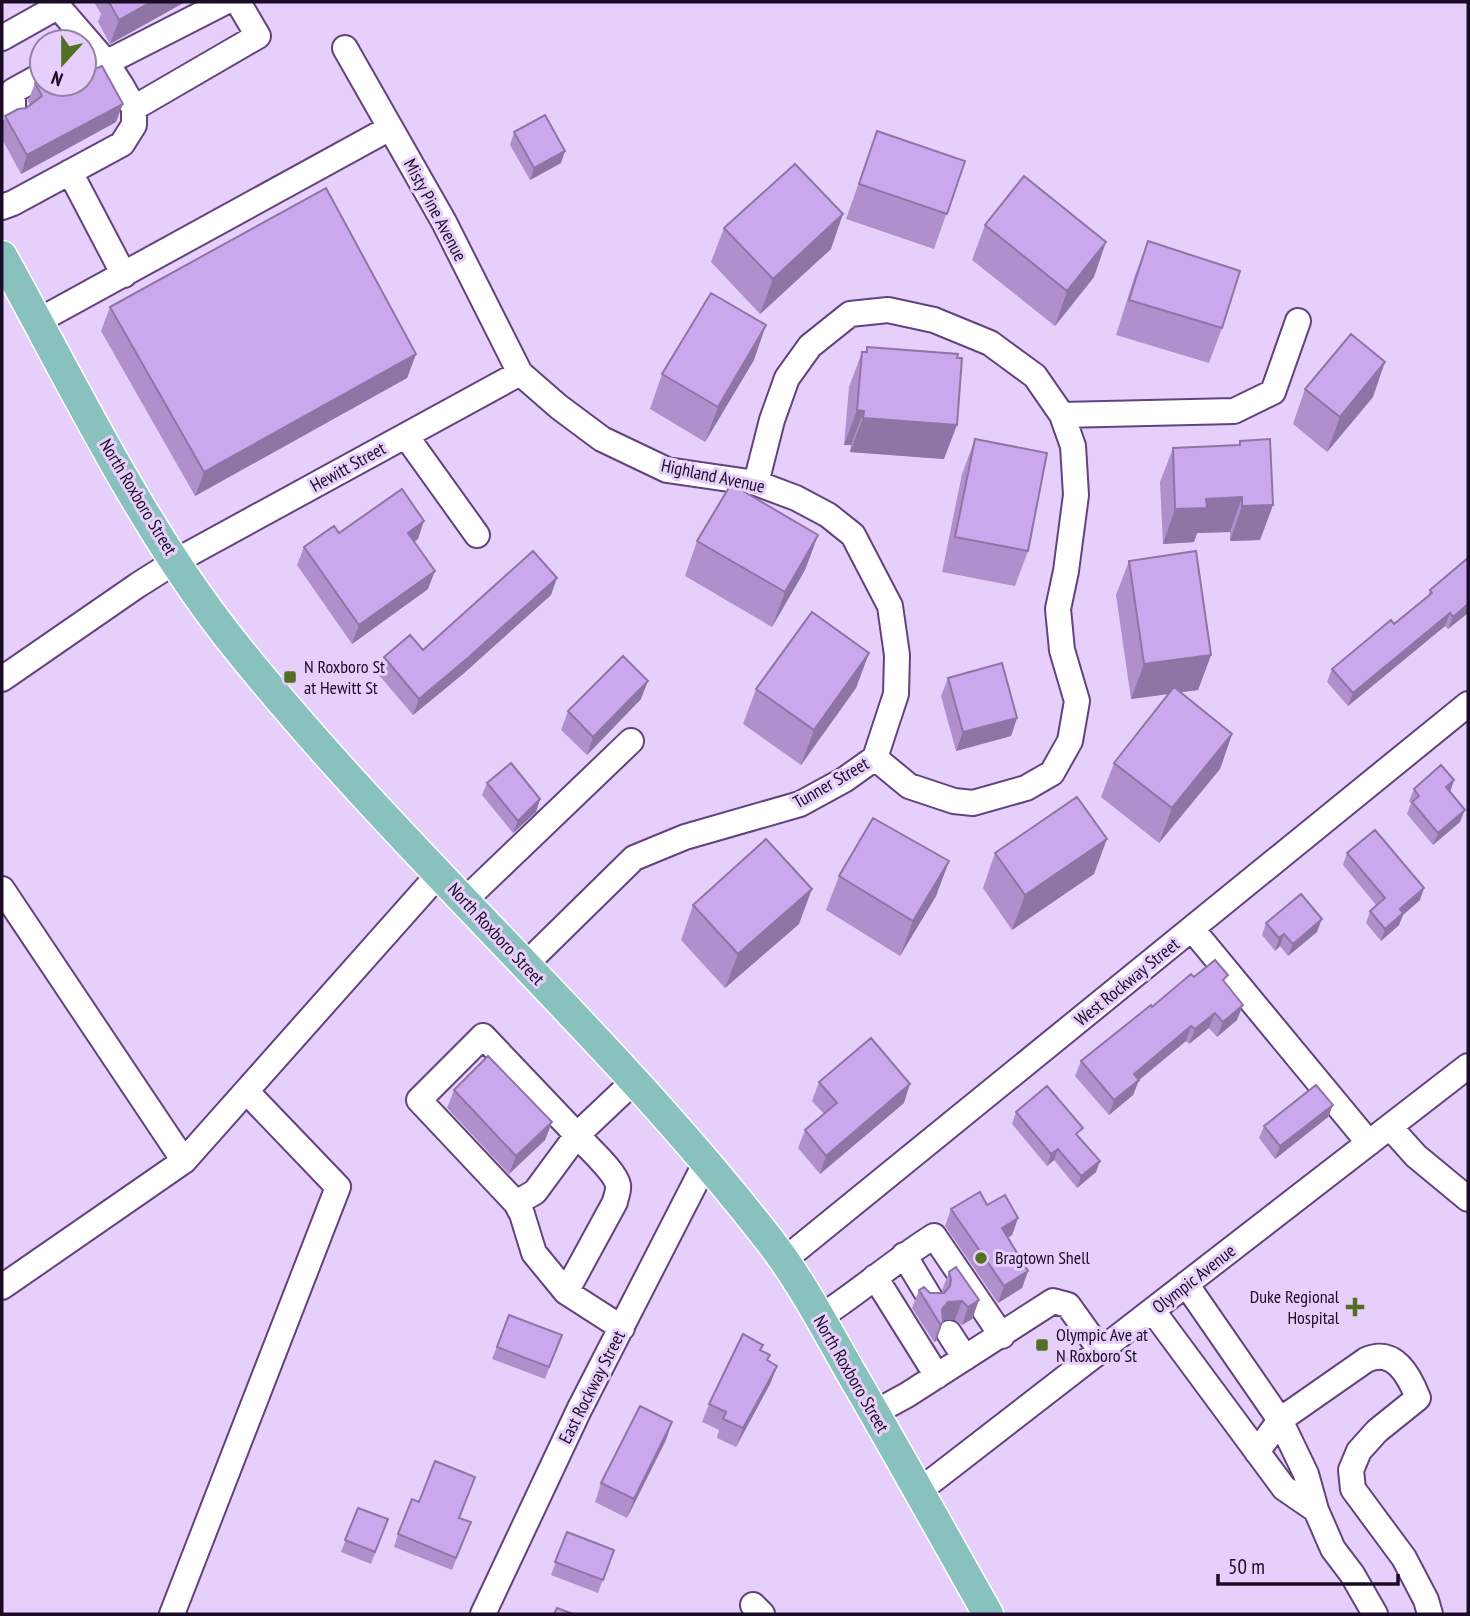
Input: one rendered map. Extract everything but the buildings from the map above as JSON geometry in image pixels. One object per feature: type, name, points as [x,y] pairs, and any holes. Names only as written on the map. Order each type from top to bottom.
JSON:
[{"type":"main road","name":"North Roxboro Street","points":[[2,256],[136,499],[225,632],[363,794],[634,1081],[706,1162],[784,1260],[988,1614]]},
{"type":"street","points":[[98,64],[225,2]]},
{"type":"street","points":[[134,108],[258,36],[238,2]]},
{"type":"street","points":[[2,38],[56,4],[70,28]]},
{"type":"street","name":"Misty Pine Avenue","points":[[345,48],[444,222],[520,373]]},
{"type":"street","points":[[2,207],[122,144],[134,125],[134,108],[98,71]]},
{"type":"street","points":[[38,321],[390,128]]},
{"type":"street","points":[[70,172],[124,275]]},
{"type":"street","name":"Tunner Street","points":[[525,965],[634,858],[685,837],[800,804],[844,780],[875,758],[909,786],[954,801],[973,803],[1026,789],[1052,772],[1070,741],[1076,701],[1062,650],[1058,609],[1076,495],[1073,446],[1062,415],[1035,376],[990,343],[934,320],[888,310],[850,314],[810,346],[787,378],[772,420],[756,483]]},
{"type":"street","points":[[1062,415],[1234,411],[1273,392],[1298,321]]},
{"type":"street","name":"Hewitt Street","points":[[2,679],[176,561],[520,373]]},
{"type":"street","name":"Highland Avenue","points":[[520,373],[602,439],[667,470],[756,483],[796,498],[828,515],[853,535],[890,606],[897,655],[896,694],[875,758]]},
{"type":"street","points":[[405,436],[477,535]]},
{"type":"street","name":"West Rockway Street","points":[[784,1260],[1468,704]]},
{"type":"street","points":[[464,901],[631,741]]},
{"type":"street","points":[[2,1287],[184,1161],[439,874]]},
{"type":"street","points":[[2,889],[184,1161]]},
{"type":"street","points":[[1192,929],[1369,1143]]},
{"type":"street","points":[[566,1292],[615,1202],[617,1181],[483,1036],[419,1100],[516,1203],[534,1253],[566,1292],[622,1328]]},
{"type":"street","name":"Olympic Avenue","points":[[919,1491],[1468,1066]]},
{"type":"street","points":[[516,1203],[534,1192],[577,1135],[634,1081]]},
{"type":"street","points":[[172,1614],[338,1187],[246,1091]]},
{"type":"street","points":[[1390,1127],[1416,1156],[1468,1199]]},
{"type":"street","name":"East Rockway Street","points":[[482,1614],[579,1410],[706,1162]]},
{"type":"street","points":[[819,1318],[934,1236],[1002,1336]]},
{"type":"street","points":[[904,1255],[930,1298]]},
{"type":"street","points":[[875,1277],[937,1376]]},
{"type":"street","points":[[1186,1284],[1280,1420],[1306,1474],[1316,1510],[1333,1549],[1352,1574],[1375,1614]]},
{"type":"street","points":[[874,1413],[1002,1336],[1053,1301],[1068,1305],[1101,1351]]},
{"type":"street","points":[[1153,1311],[1283,1488],[1316,1510]]},
{"type":"street","points":[[950,1333],[965,1358]]},
{"type":"street","points":[[1257,1451],[1280,1420],[1366,1360],[1374,1356],[1387,1357],[1400,1364],[1412,1382],[1418,1398],[1377,1431],[1359,1451],[1351,1470],[1353,1489],[1404,1558],[1426,1600],[1430,1614]]},
{"type":"place","name":"N Roxboro St at Hewitt St","points":[[290,677]]},
{"type":"place","name":"Bragtown Shell","points":[[981,1258]]},
{"type":"place","name":"Duke Regional Hospital","points":[[1355,1307]]},
{"type":"place","name":"Olympic Ave at N Roxboro St","points":[[1042,1345]]}]
